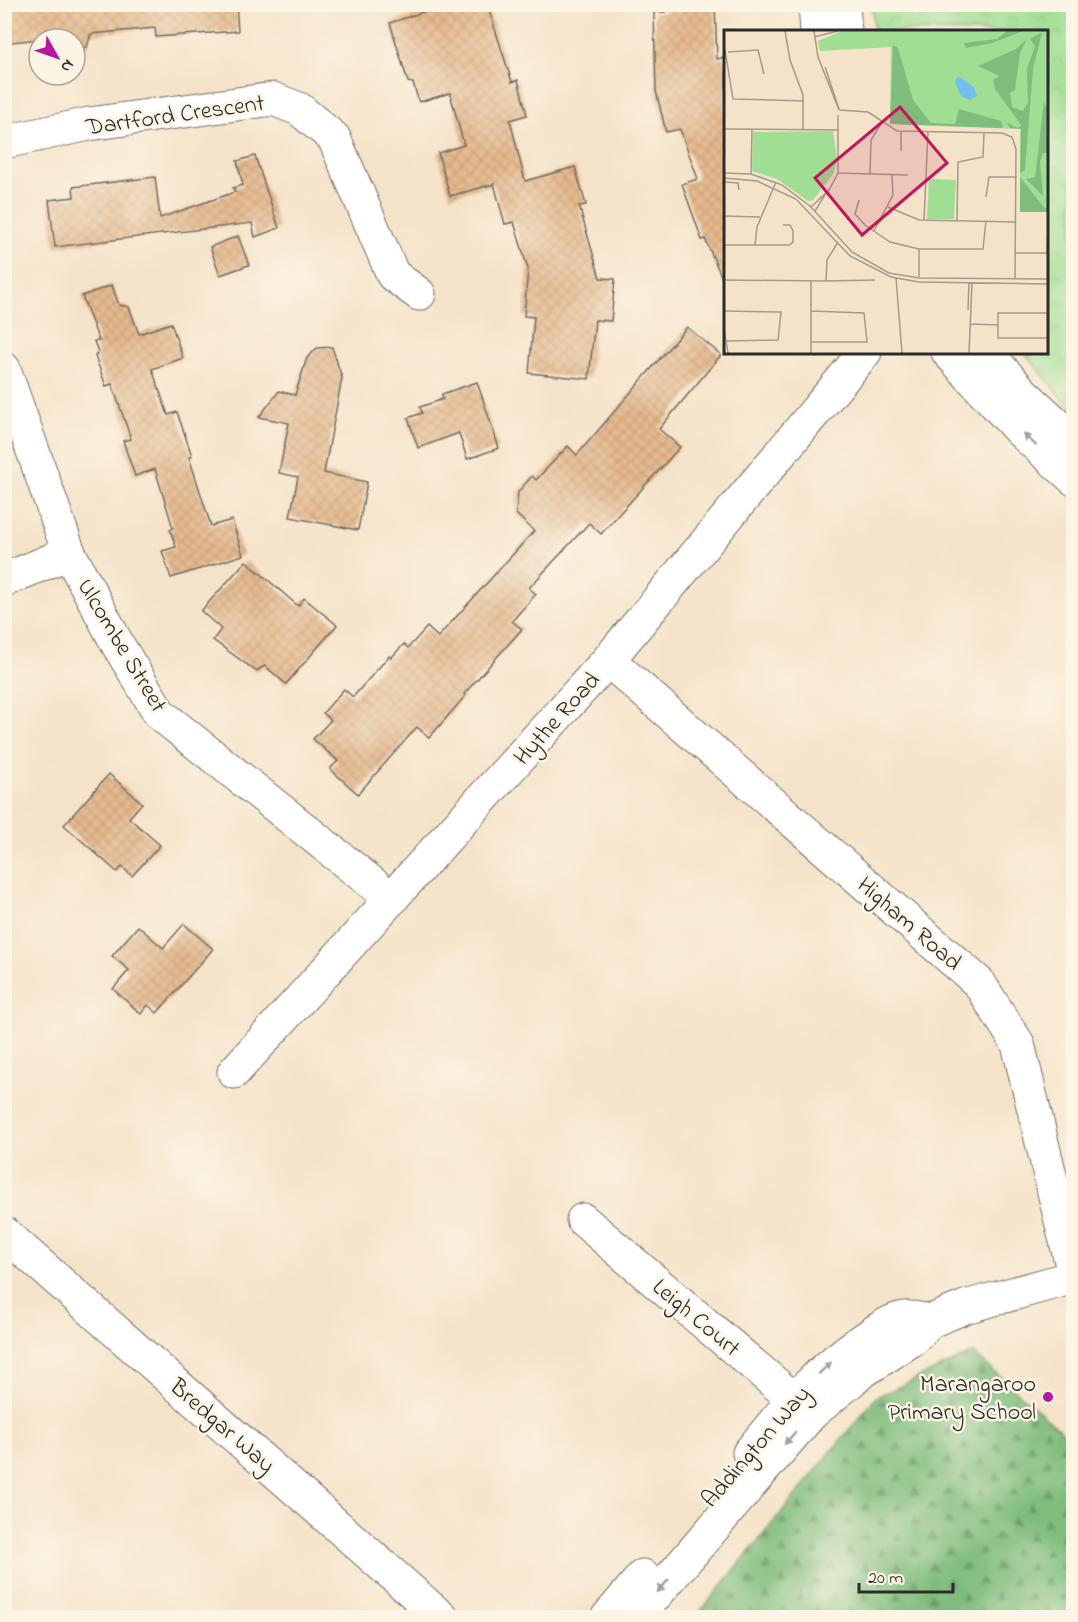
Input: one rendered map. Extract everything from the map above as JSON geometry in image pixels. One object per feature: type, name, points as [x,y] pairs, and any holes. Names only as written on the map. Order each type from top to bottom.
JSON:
[{"type":"street","points":[[815,4],[817,30]]},
{"type":"street","points":[[843,4],[845,30]]},
{"type":"street","name":"Dartford Crescent","points":[[4,142],[90,124],[273,99],[299,109],[334,138],[393,275],[419,294]]},
{"type":"street","name":"Hythe Road","points":[[234,1072],[608,660],[863,354]]},
{"type":"street","points":[[950,354],[1019,430],[1074,479]]},
{"type":"street","points":[[988,354],[1021,391],[1074,440]]},
{"type":"street","name":"Ulcombe Street","points":[[4,369],[69,553],[118,645],[160,714],[392,899]]},
{"type":"street","points":[[4,579],[69,553]]},
{"type":"street","name":"Higham Road","points":[[608,660],[979,983],[1018,1044],[1074,1276]]},
{"type":"street","name":"Leigh Court","points":[[583,1220],[802,1406]]},
{"type":"street","name":"Bredgar Way","points":[[4,1233],[442,1617]]},
{"type":"street","name":"Addington Way","points":[[607,1617],[802,1406],[913,1340],[931,1321],[965,1307],[1074,1276]]},
{"type":"street","name":"Addington Way","points":[[636,1617],[802,1406]]},
{"type":"green space","points":[[872,5],[1073,5],[1073,412],[1026,354],[1048,354],[1048,30],[874,30]]},
{"type":"green space","points":[[973,1353],[1073,1441],[1073,1617],[696,1617],[876,1397]]},
{"type":"building","points":[[4,4],[236,4],[238,31],[156,37],[155,28],[91,34],[87,47],[87,27],[27,27],[27,40],[4,43]]},
{"type":"building","points":[[446,4],[487,4],[512,82],[518,80],[527,115],[510,120],[525,181],[575,167],[586,205],[579,206],[600,278],[615,279],[611,321],[595,320],[589,379],[529,373],[534,317],[524,316],[528,269],[514,222],[505,224],[494,184],[450,196],[438,153],[464,145],[450,93],[419,102],[413,83],[408,82],[390,23]]},
{"type":"building","points":[[665,4],[715,4],[717,59],[724,57],[724,282],[705,239],[702,240],[682,184],[698,179],[680,129],[666,132],[656,91],[654,12],[665,12]]},
{"type":"building","points":[[255,156],[279,228],[255,237],[252,223],[55,247],[49,200],[74,197],[73,187],[155,177],[160,218],[235,192],[233,188],[243,185],[237,161]]},
{"type":"building","points":[[238,236],[249,265],[220,275],[210,247]]},
{"type":"building","points":[[112,285],[119,305],[129,307],[139,334],[171,323],[183,358],[152,369],[168,415],[177,412],[211,526],[232,520],[243,555],[171,578],[162,551],[176,547],[170,530],[173,528],[155,469],[135,476],[123,441],[131,439],[112,384],[106,386],[95,356],[98,352],[94,341],[99,341],[82,296]]},
{"type":"building","points":[[687,327],[721,355],[659,429],[680,447],[601,534],[589,523],[529,588],[536,594],[512,621],[522,629],[464,694],[466,695],[429,738],[417,727],[358,794],[330,769],[338,761],[313,739],[331,720],[323,713],[344,689],[353,697],[389,656],[391,658],[404,644],[408,648],[427,627],[438,637],[534,531],[516,514],[518,492],[532,476],[536,480],[568,446],[577,455]]},
{"type":"building","points":[[332,347],[342,378],[324,473],[367,482],[358,530],[290,517],[298,477],[279,473],[289,423],[259,417],[279,391],[295,395],[307,358],[317,348]]},
{"type":"building","points":[[477,382],[499,448],[467,459],[459,433],[418,448],[408,418],[422,413],[420,407],[443,399],[442,394]]},
{"type":"building","points":[[246,561],[298,606],[304,598],[337,625],[286,684],[265,666],[256,671],[213,640],[221,629],[201,611]]},
{"type":"building","points":[[109,774],[142,803],[129,818],[160,845],[132,876],[122,867],[117,872],[64,825]]},
{"type":"building","points":[[184,924],[213,949],[157,1013],[148,1005],[141,1014],[113,989],[129,970],[112,956],[138,926],[163,948]]},
{"type":"place","name":"Marangaroo Primary School","points":[[1048,1397]]}]
